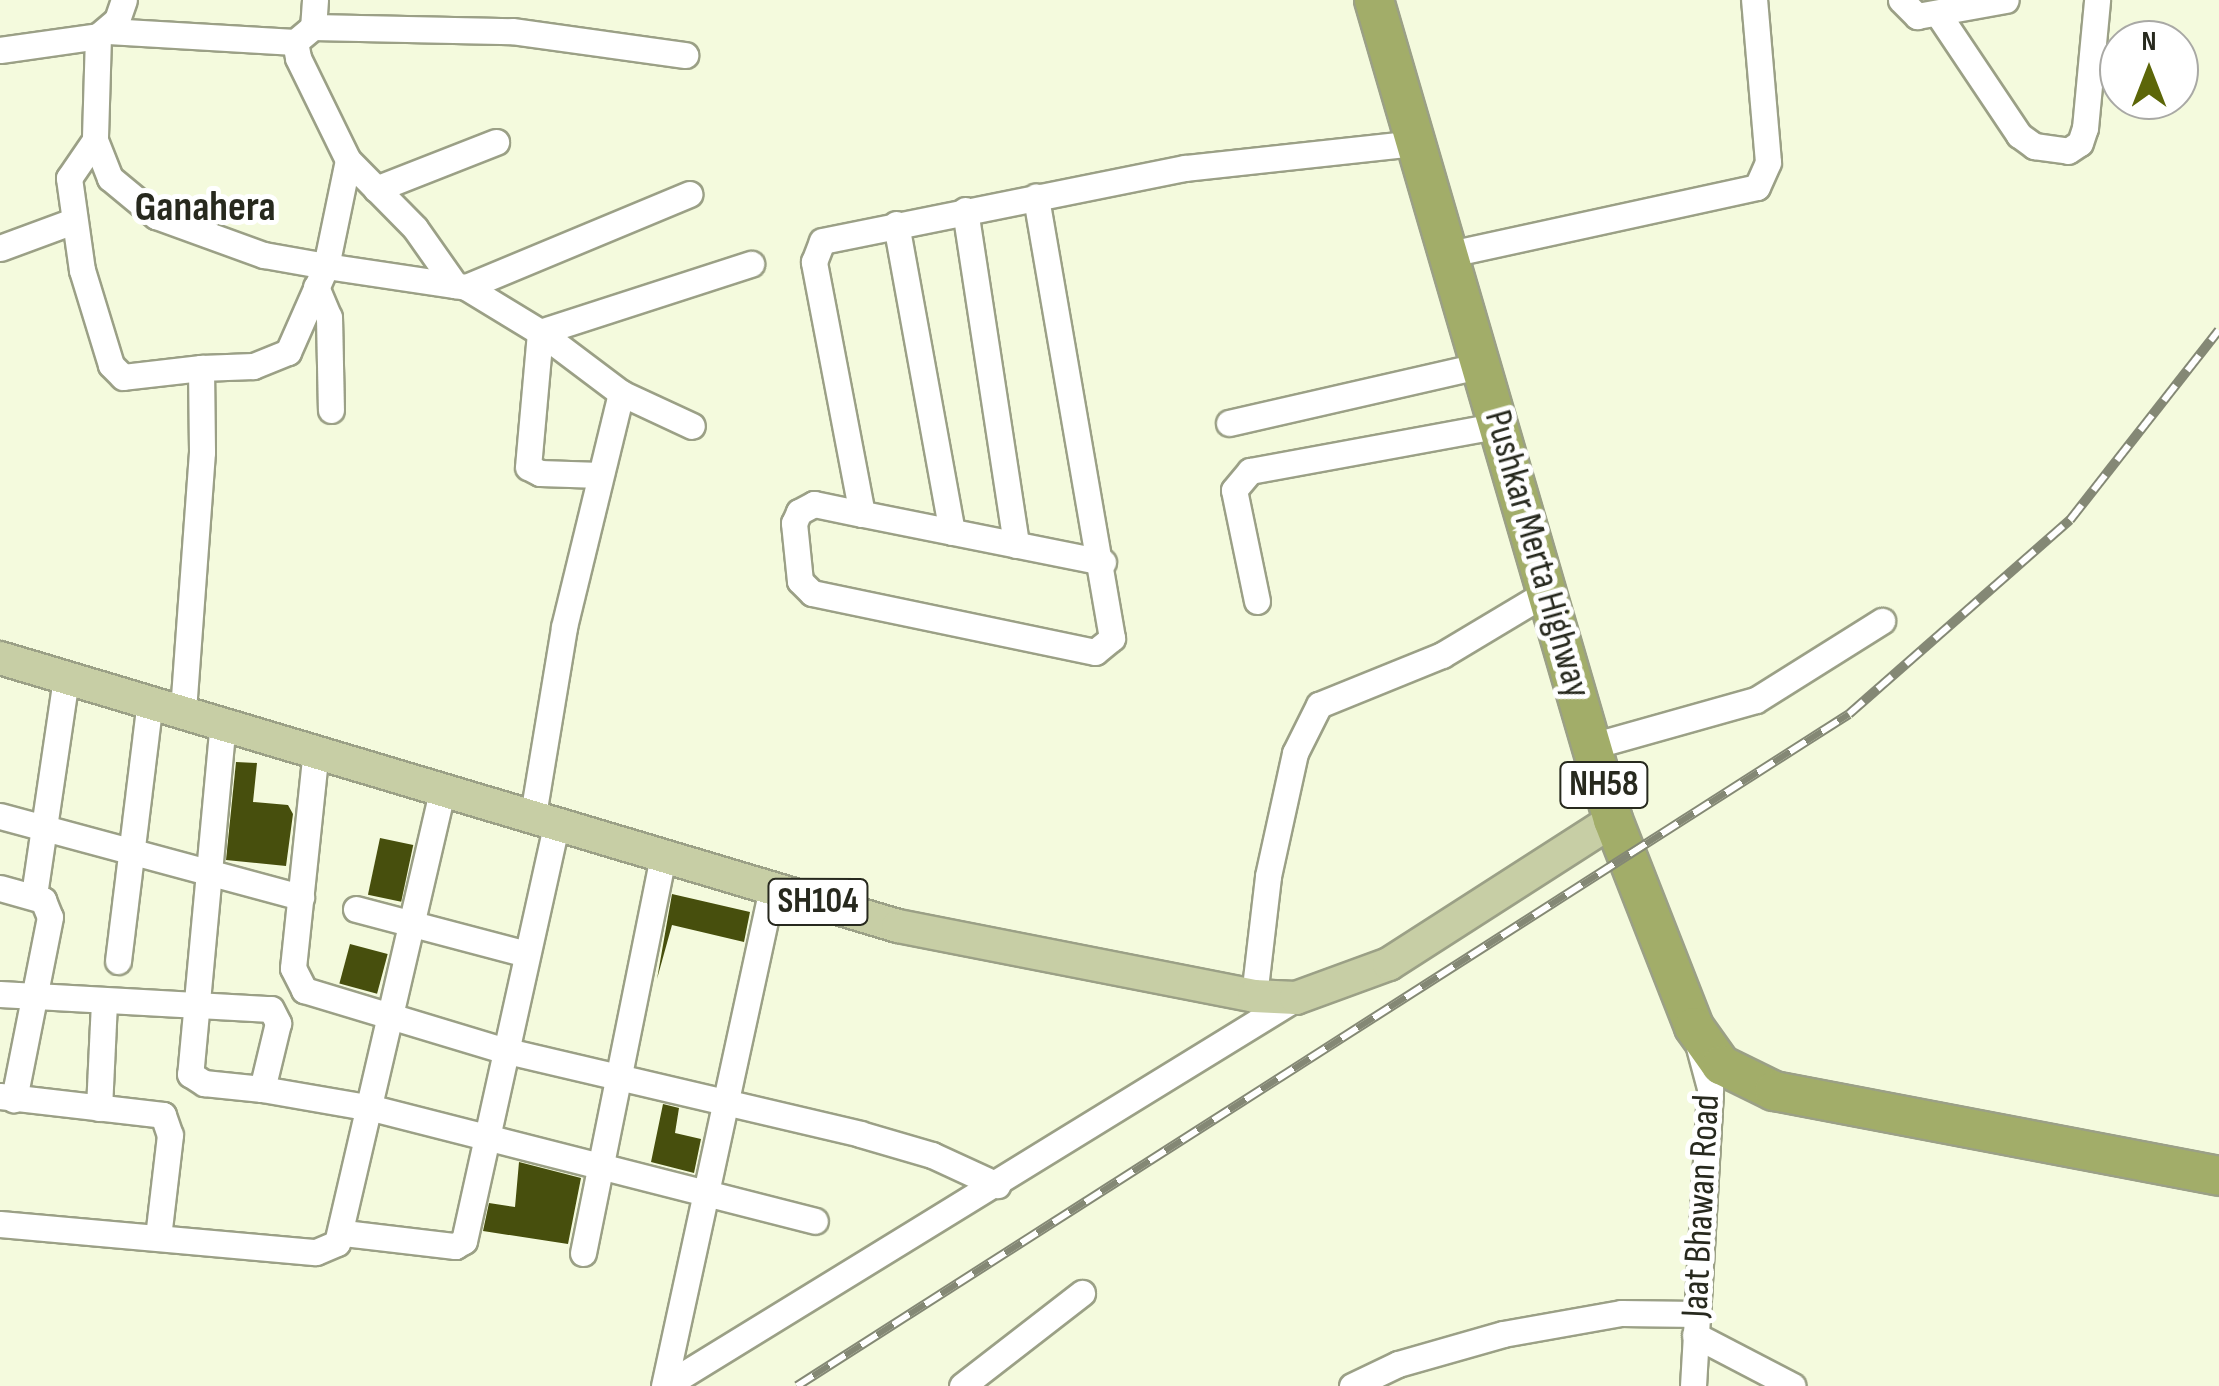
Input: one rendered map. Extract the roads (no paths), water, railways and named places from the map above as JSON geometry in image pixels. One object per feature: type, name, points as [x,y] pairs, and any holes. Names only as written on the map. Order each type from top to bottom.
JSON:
[{"type":"highway","name":"Pushkar Merta Highway","points":[[1374,0],[1614,820],[1694,1027],[1721,1064],[1774,1091],[2219,1176]]},
{"type":"main road","name":"SH104","points":[[0,658],[980,947],[1254,996],[1296,998],[1389,964],[1614,820]]},
{"type":"street","points":[[124,0],[103,34],[95,140],[110,178],[156,216],[321,277],[460,286],[689,194]]},
{"type":"street","points":[[315,0],[304,35],[348,160],[416,228],[460,286],[540,332],[621,394],[692,426]]},
{"type":"street","points":[[1450,254],[1757,188],[1768,162],[1754,0]]},
{"type":"street","points":[[1900,0],[1917,16],[2006,0]]},
{"type":"street","points":[[1938,14],[2019,135],[2034,146],[2068,151],[2080,143],[2085,128],[2097,0]]},
{"type":"street","points":[[0,50],[103,34],[512,31],[686,55]]},
{"type":"street","points":[[95,140],[72,166],[74,221],[116,374],[275,362],[298,340],[321,277],[348,160]]},
{"type":"street","points":[[376,189],[496,142]]},
{"type":"street","points":[[862,514],[814,262],[816,248],[830,234],[1184,168],[1416,143]]},
{"type":"street","points":[[1036,196],[1103,562],[1114,626],[1106,646],[1095,652],[812,593],[800,581],[794,523],[799,512],[814,504],[1103,562]]},
{"type":"street","points":[[965,210],[1016,544]]},
{"type":"street","points":[[0,248],[74,221]]},
{"type":"street","points":[[896,224],[952,532]]},
{"type":"street","points":[[540,332],[751,264]]},
{"type":"street","points":[[321,277],[329,317],[331,410]]},
{"type":"street","points":[[540,332],[528,466],[540,473],[600,475]]},
{"type":"street","points":[[1230,422],[1483,364]]},
{"type":"street","points":[[183,712],[202,452],[201,368]]},
{"type":"street","points":[[344,1232],[460,1245],[526,954],[545,819],[564,628],[621,394]]},
{"type":"street","points":[[1257,601],[1234,490],[1250,471],[1500,424]]},
{"type":"street","points":[[1254,996],[1268,876],[1295,754],[1319,705],[1442,655],[1548,591]]},
{"type":"street","points":[[1592,746],[1756,700],[1882,621]]},
{"type":"street","points":[[34,895],[66,677]]},
{"type":"street","points":[[118,961],[150,701]]},
{"type":"street","points":[[223,721],[200,1004],[190,1062],[194,1080],[372,1108],[815,1221]]},
{"type":"street","points":[[316,750],[293,968],[297,984],[392,1018],[504,1050],[726,1099],[932,1155],[997,1185]]},
{"type":"street","points":[[0,1224],[316,1252],[330,1249],[344,1232],[443,788]]},
{"type":"street","points":[[0,816],[133,848],[210,875],[300,898]]},
{"type":"street","points":[[583,1253],[597,1164],[663,855]]},
{"type":"street","points":[[0,888],[44,900],[50,918],[7,1098],[162,1115],[169,1124],[158,1237]]},
{"type":"street","points":[[664,1386],[772,888]]},
{"type":"street","points":[[356,909],[526,954]]},
{"type":"street","points":[[0,994],[104,1004],[200,1004],[276,1011],[262,1089]]},
{"type":"street","points":[[664,1386],[1296,998]]},
{"type":"street","points":[[99,1108],[104,1004]]},
{"type":"street","name":"Jaat Bhawan Road","points":[[1694,1027],[1710,1088],[1694,1386]]},
{"type":"street","points":[[962,1386],[1082,1292]]},
{"type":"street","points":[[1352,1386],[1398,1364],[1503,1334],[1621,1313],[1696,1324],[1793,1386]]},
{"type":"railway","points":[[797,1386],[1849,714],[2070,520],[2219,330]]},
{"type":"district","name":"Ganahera","points":[[205,208]]}]
